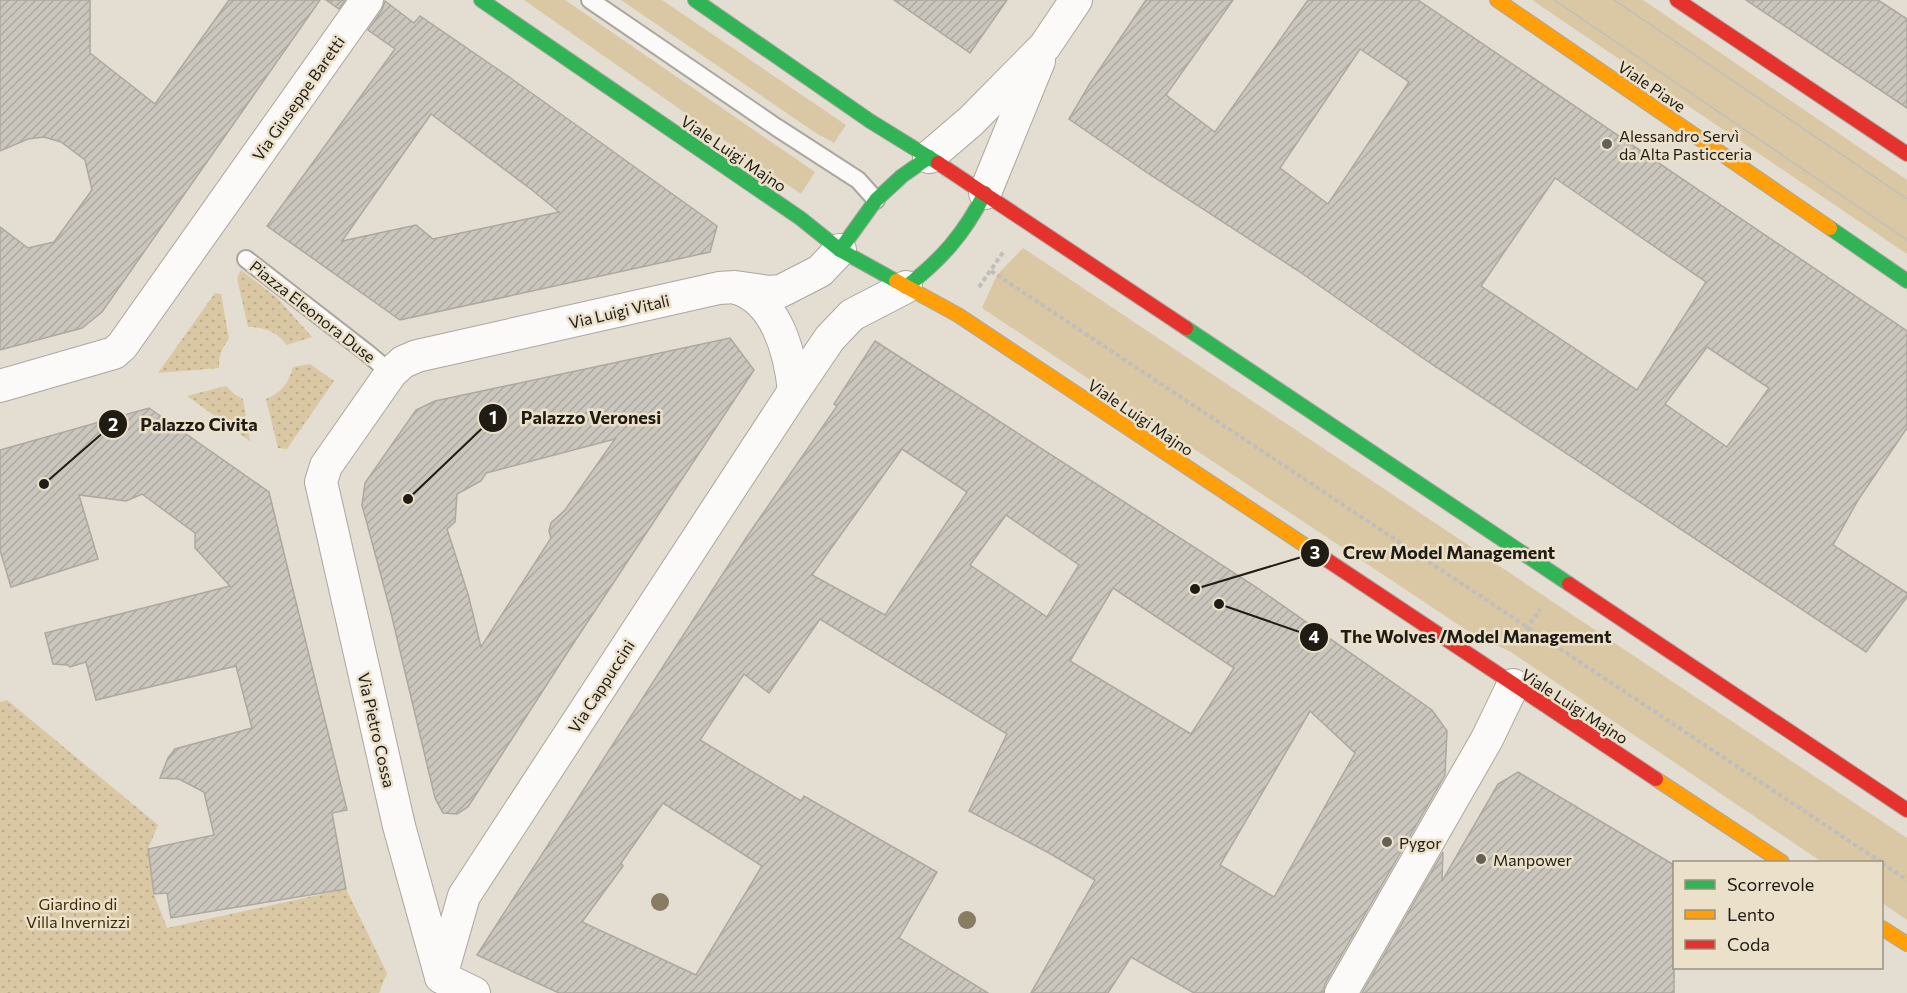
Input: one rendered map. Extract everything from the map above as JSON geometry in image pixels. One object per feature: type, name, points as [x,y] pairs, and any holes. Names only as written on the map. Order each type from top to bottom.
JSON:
[{"type":"main road","name":"Viale Luigi Majno","points":[[481,0],[800,218],[840,250],[958,315],[1780,861]]},
{"type":"main road","points":[[694,0],[870,121],[985,193],[1907,810]]},
{"type":"main road","name":"Viale Piave","points":[[1497,0],[1907,280]]},
{"type":"main road","points":[[1677,0],[1907,153]]},
{"type":"main road","points":[[840,250],[876,200],[902,176],[929,157]]},
{"type":"main road","points":[[906,287],[936,264],[952,247],[970,223],[985,193]]},
{"type":"main road","points":[[1883,929],[1907,944]]},
{"type":"street","name":"Via Giuseppe Baretti","points":[[0,386],[114,353],[129,338],[367,0]]},
{"type":"street","points":[[929,157],[971,121],[1045,46],[1076,0]]},
{"type":"street","points":[[985,193],[1045,46]]},
{"type":"street","name":"Via Luigi Vitali","points":[[391,373],[403,362],[417,356],[719,288],[781,291],[820,271],[840,250]]},
{"type":"street","points":[[735,287],[757,298],[784,341],[791,364],[794,391]]},
{"type":"street","name":"Via Cappuccini","points":[[437,985],[464,896],[794,391],[830,338],[852,315],[906,287]]},
{"type":"street","name":"Piazza Eleonora Duse","points":[[321,482],[326,466],[339,445],[391,373]]},
{"type":"street","name":"Via Pietro Cossa","points":[[321,482],[437,985]]},
{"type":"street","points":[[1341,993],[1487,739],[1513,685]]},
{"type":"street","points":[[437,985],[474,993]]},
{"type":"lane","points":[[590,0],[858,180],[876,200]]},
{"type":"lane","name":"Piazza Eleonora Duse","points":[[246,259],[366,351],[391,373]]},
{"type":"path","points":[[973,294],[1007,247]]},
{"type":"path","points":[[991,271],[1878,861]]},
{"type":"path","points":[[1517,644],[1541,608]]},
{"type":"path","points":[[1883,864],[1907,880]]},
{"type":"green space","points":[[524,0],[565,0],[815,172],[801,194]]},
{"type":"green space","points":[[621,0],[662,0],[846,125],[834,143],[816,133]]},
{"type":"green space","points":[[1532,0],[1643,0],[1907,180],[1907,254]]},
{"type":"green space","points":[[1023,248],[1907,838],[1907,920],[1883,904],[1883,861],[1821,861],[1511,652],[1471,633],[982,308],[997,275]]},
{"type":"green space","points":[[241,270],[277,298],[312,337],[287,345],[279,336],[270,331],[248,327],[237,278]]},
{"type":"green space","points":[[215,293],[221,294],[229,339],[221,353],[219,368],[158,373]]},
{"type":"green space","points":[[310,364],[334,381],[287,449],[278,448],[266,399],[284,387],[293,367]]},
{"type":"green space","points":[[226,386],[243,399],[250,441],[187,396]]},
{"type":"green space","name":"Giardino di Villa Invernizzi","points":[[7,700],[158,825],[148,849],[154,894],[167,928],[346,889],[387,973],[379,993],[0,993],[0,702]]},
{"type":"building","points":[[0,0],[90,0],[90,53],[155,104],[229,0],[320,0],[102,312],[82,328],[0,350],[0,227],[28,248],[54,242],[92,190],[85,160],[61,142],[44,137],[28,139],[0,151]]},
{"type":"building","points":[[326,0],[345,0],[339,9]]},
{"type":"building","points":[[894,0],[1007,0],[970,53]]},
{"type":"building","points":[[1146,0],[1233,0],[1166,95],[1215,132],[1308,0],[1418,0],[1907,331],[1907,428],[1858,500],[1833,545],[1907,593],[1907,597],[1866,652],[1427,361],[1297,270],[1069,119]],"holes":[[[1360,49],[1409,82],[1328,204],[1280,168]],[[1555,178],[1706,282],[1637,390],[1481,286]],[[1707,347],[1769,388],[1727,447],[1665,404]]]},
{"type":"building","points":[[1746,0],[1878,0],[1907,19],[1907,108]]},
{"type":"building","points":[[385,1],[414,23],[420,16],[717,226],[710,252],[400,320],[267,226],[395,49],[368,30],[382,10]],"holes":[[[431,114],[559,212],[433,239],[416,225],[342,241]]]},
{"type":"building","points":[[730,338],[754,370],[468,807],[457,814],[443,813],[435,798],[391,613],[362,505],[365,483],[416,410],[435,401]],"holes":[[[615,439],[565,510],[551,523],[549,531],[551,538],[481,647],[468,594],[447,529],[455,522],[457,494],[481,481],[486,473]]]},
{"type":"building","points":[[875,341],[1256,587],[1432,710],[1447,731],[1445,775],[1325,984],[1323,993],[1194,993],[1131,957],[1108,993],[1031,993],[1095,880],[969,811],[1007,734],[820,619],[769,693],[744,674],[700,740],[801,801],[804,796],[937,872],[899,938],[988,993],[559,993],[477,955],[746,538],[837,406],[834,404]],"holes":[[[902,449],[967,492],[885,615],[812,575]],[[1006,515],[1079,565],[1047,617],[970,565]],[[1113,588],[1234,668],[1191,734],[1070,661]],[[1310,711],[1355,753],[1274,897],[1220,865]],[[663,803],[762,866],[696,975],[582,922],[623,866],[621,863]]]},
{"type":"building","points":[[149,408],[269,492],[347,810],[332,813],[346,889],[171,918],[167,893],[154,894],[148,849],[214,835],[204,792],[179,779],[160,778],[168,758],[175,749],[252,728],[236,666],[96,700],[86,662],[70,667],[53,664],[45,633],[230,586],[195,548],[195,533],[142,494],[126,501],[79,495],[98,559],[11,587],[0,550],[0,450]]},
{"type":"building","points":[[1518,772],[1673,864],[1674,993],[1362,993],[1443,852],[1442,881],[1498,784]]},
{"type":"tram line","points":[[1554,0],[1907,240]]},
{"type":"tram line","points":[[1614,0],[1907,199]]},
{"type":"traffic: fast","points":[[481,0],[800,218],[840,250],[896,281]]},
{"type":"traffic: fast","points":[[695,0],[870,121],[938,163]]},
{"type":"traffic: fast","points":[[840,250],[876,200],[902,176],[929,157]]},
{"type":"traffic: fast","points":[[906,287],[951,245],[969,221],[985,193]]},
{"type":"traffic: fast","points":[[1830,228],[1907,281]]},
{"type":"traffic: fast","points":[[1186,328],[1569,584]]},
{"type":"traffic: slow","points":[[1497,0],[1830,228]]},
{"type":"traffic: slow","points":[[896,281],[958,315],[1324,558]]},
{"type":"traffic: slow","points":[[1656,779],[1780,861]]},
{"type":"traffic: slow","points":[[1883,929],[1907,944]]},
{"type":"traffic: jam","points":[[1677,0],[1907,154]]},
{"type":"traffic: jam","points":[[938,163],[1186,328]]},
{"type":"traffic: jam","points":[[1324,558],[1656,779]]},
{"type":"traffic: jam","points":[[1569,584],[1907,810]]},
{"type":"place","name":"Alessandro Servì da Alta Pasticceria","points":[[1607,144]]},
{"type":"place","name":"Palazzo Civita","points":[[44,484]]},
{"type":"place","name":"Palazzo Veronesi","points":[[408,499]]},
{"type":"place","name":"Crew Model Management","points":[[1195,589]]},
{"type":"place","name":"The Wolves /Model Management","points":[[1219,604]]},
{"type":"place","name":"Pygor","points":[[1387,842]]},
{"type":"place","name":"Manpower","points":[[1481,859]]}]
